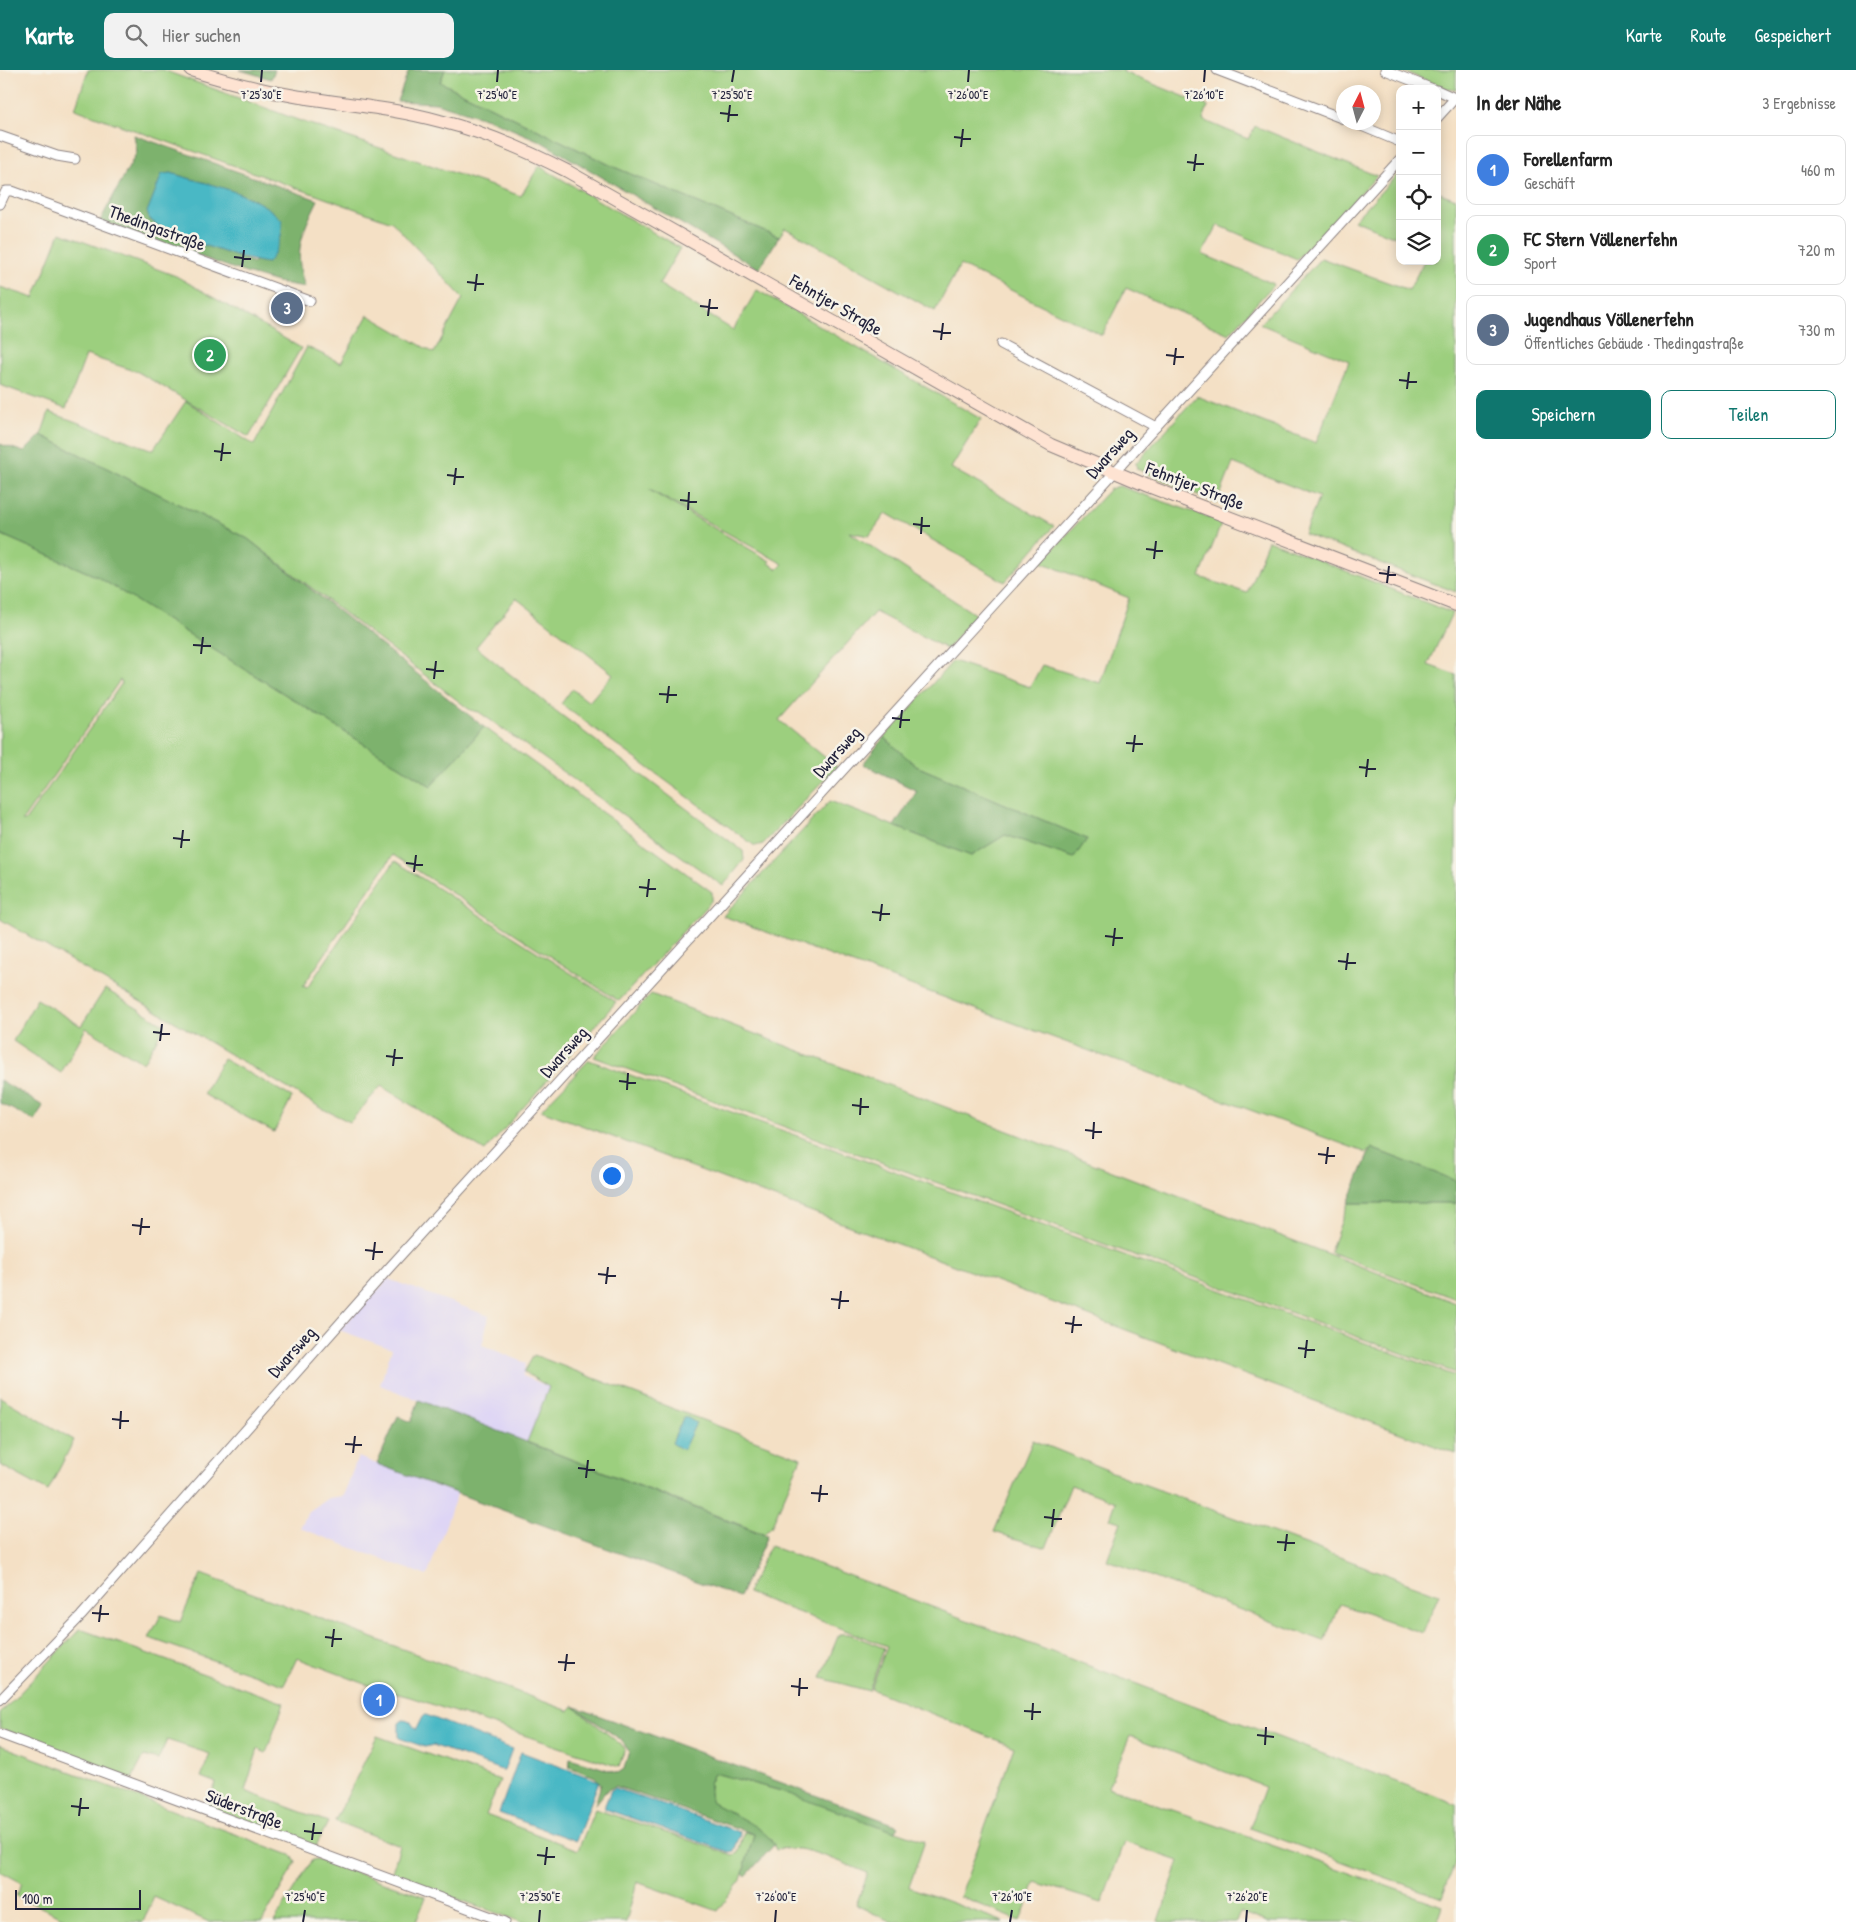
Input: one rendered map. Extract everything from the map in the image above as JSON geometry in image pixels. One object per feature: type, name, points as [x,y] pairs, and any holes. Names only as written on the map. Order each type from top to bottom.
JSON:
[{"type":"street","name":"Fehntjer Straße","points":[[192,70],[236,84],[440,120],[489,135],[521,148],[599,189],[1011,425],[1050,445],[1114,473],[1456,605]]},
{"type":"street","points":[[1218,70],[1336,116]]},
{"type":"street","points":[[1385,70],[1423,85]]},
{"type":"street","points":[[1441,91],[1456,97],[1441,114]]},
{"type":"street","points":[[1371,130],[1396,140]]},
{"type":"street","points":[[0,136],[57,156],[75,159]]},
{"type":"street","name":"Dwarsweg","points":[[0,1700],[81,1616],[389,1268],[1396,163]]},
{"type":"street","name":"Thedingastraße","points":[[0,204],[6,191],[12,191],[310,301]]},
{"type":"street","name":"Dwarsweg","points":[[1001,344],[1156,428]]},
{"type":"street","name":"Süderstraße","points":[[0,1734],[505,1922]]},
{"type":"shaded area","points":[[388,1279],[489,1316],[482,1345],[526,1363],[523,1376],[549,1387],[527,1442],[380,1385],[392,1349],[339,1330]]},
{"type":"shaded area","points":[[358,1457],[457,1494],[427,1576],[300,1528],[308,1512],[328,1498],[343,1496]]},
{"type":"green space","points":[[88,70],[163,70],[298,120],[521,196],[539,166],[680,248],[659,284],[733,330],[757,290],[981,419],[951,468],[1054,526],[1005,582],[886,513],[869,536],[849,532],[976,615],[947,649],[875,612],[779,720],[837,767],[763,844],[755,846],[561,704],[572,689],[589,702],[613,674],[516,598],[476,647],[556,711],[743,851],[744,860],[723,886],[479,712],[470,710],[248,539],[41,435],[49,412],[153,450],[186,401],[254,445],[307,347],[341,363],[368,315],[434,353],[463,298],[392,222],[75,109]],"holes":[[[650,490],[783,564],[778,569],[769,563],[770,561]]]},
{"type":"green space","points":[[240,70],[275,70],[271,79]]},
{"type":"green space","points":[[409,70],[445,70],[440,82],[614,167],[779,237],[759,269],[540,141],[488,119],[436,103],[397,101]]},
{"type":"green space","points":[[445,70],[1124,70],[1123,72],[1208,106],[1203,120],[1248,139],[1255,126],[1377,176],[1297,259],[1218,225],[1202,254],[1274,284],[1229,334],[1126,288],[1102,335],[960,265],[935,311],[785,228],[779,237],[614,167],[440,82]]},
{"type":"green space","points":[[1400,70],[1456,70],[1456,90]]},
{"type":"green space","points":[[134,135],[318,200],[301,242],[301,275],[305,287],[281,283],[246,273],[100,221],[137,152]],"holes":[[[171,173],[255,200],[254,263],[192,240],[150,220]]]},
{"type":"green space","points":[[1396,176],[1396,237],[1354,220]]},
{"type":"green space","points":[[1441,193],[1456,199],[1456,592],[1304,534],[1319,497],[1233,463],[1217,503],[1137,469],[1136,463],[1197,396],[1316,443],[1349,361],[1260,324],[1321,258],[1409,290],[1422,265],[1441,265]]},
{"type":"green space","points":[[60,233],[176,276],[301,348],[249,437],[138,372],[86,355],[66,409],[0,385],[0,287],[34,298]]},
{"type":"green space","points":[[41,435],[248,539],[484,727],[431,786],[98,577],[0,534],[0,444],[24,452]]},
{"type":"green space","points":[[1119,486],[1222,522],[1200,577],[1247,593],[1268,540],[1452,613],[1428,665],[1456,675],[1456,1181],[1371,1148],[1367,1153],[723,916],[830,801],[971,856],[1005,835],[1074,858],[1087,839],[916,766],[884,737],[953,661],[1030,687],[1042,665],[1100,683],[1129,598],[1041,562],[1110,489]]},
{"type":"green space","points":[[0,534],[98,577],[431,786],[484,727],[712,892],[712,900],[619,1001],[393,855],[303,986],[307,988],[395,861],[616,1002],[485,1151],[381,1086],[350,1122],[323,1109],[0,919]],"holes":[[[120,680],[122,683],[25,821],[22,821]]]},
{"type":"green space","points":[[884,737],[916,766],[1087,839],[1074,858],[1005,835],[971,856],[894,826],[917,791],[863,764]]},
{"type":"green space","points":[[105,989],[165,1025],[143,1063],[86,1028],[61,1073],[13,1041],[37,999],[81,1026]]},
{"type":"green space","points":[[651,994],[1456,1303],[1456,1373],[594,1057]]},
{"type":"green space","points":[[223,1059],[292,1097],[274,1132],[203,1094]]},
{"type":"green space","points":[[589,1060],[1456,1376],[1456,1454],[541,1110]]},
{"type":"green space","points":[[0,1080],[43,1106],[35,1121],[0,1103]]},
{"type":"green space","points":[[1371,1148],[1456,1181],[1456,1203],[1348,1203]]},
{"type":"green space","points":[[1348,1203],[1456,1203],[1456,1299],[1330,1252]]},
{"type":"green space","points":[[534,1355],[801,1458],[771,1527],[764,1534],[527,1442],[549,1387],[524,1372]]},
{"type":"green space","points":[[0,1397],[74,1440],[48,1491],[0,1465]]},
{"type":"green space","points":[[419,1400],[767,1536],[739,1597],[377,1464],[398,1416],[411,1422]]},
{"type":"green space","points":[[1033,1440],[1127,1478],[1439,1594],[1423,1633],[1340,1604],[1324,1641],[1107,1560],[1121,1522],[1110,1519],[1116,1502],[1071,1485],[1046,1548],[994,1532]]},
{"type":"green space","points":[[770,1546],[1456,1804],[1456,1860],[1442,1898],[1250,1828],[1265,1787],[1130,1736],[1108,1787],[1443,1906],[1437,1922],[1267,1922],[1240,1912],[1236,1922],[1161,1922],[1159,1921],[1179,1861],[1124,1842],[1102,1903],[1035,1882],[1020,1921],[960,1897],[1014,1747],[871,1689],[887,1646],[747,1593]]},
{"type":"green space","points":[[201,1574],[569,1711],[573,1706],[625,1748],[619,1767],[410,1697],[376,1688],[297,1658],[284,1685],[149,1638],[161,1615],[180,1622]]},
{"type":"green space","points":[[80,1629],[284,1703],[266,1753],[258,1749],[245,1791],[328,1822],[316,1846],[314,1847],[207,1806],[216,1783],[201,1777],[210,1754],[167,1740],[158,1760],[144,1756],[132,1779],[0,1728],[0,1714]]},
{"type":"green space","points":[[839,1634],[849,1634],[884,1648],[869,1691],[821,1678]]},
{"type":"green space","points":[[573,1706],[899,1826],[895,1832],[778,1790],[714,1773],[709,1784],[711,1802],[755,1827],[770,1839],[774,1845],[746,1876],[743,1873],[754,1834],[615,1786],[606,1791],[595,1805],[601,1784],[595,1777],[569,1767],[570,1758],[618,1773],[624,1769],[629,1751],[621,1740]]},
{"type":"green space","points":[[377,1736],[500,1780],[486,1815],[578,1850],[595,1809],[733,1855],[738,1853],[744,1832],[754,1834],[741,1880],[718,1911],[637,1882],[626,1922],[522,1922],[391,1875],[400,1846],[335,1821]]},
{"type":"green space","points":[[0,1745],[293,1856],[296,1862],[262,1922],[209,1922],[154,1897],[143,1922],[74,1922],[16,1896],[22,1883],[0,1871]]},
{"type":"green space","points":[[714,1773],[781,1791],[925,1841],[909,1887],[1004,1922],[892,1922],[856,1905],[868,1873],[810,1851],[786,1848],[776,1850],[771,1839],[711,1802],[709,1784]]},
{"type":"green space","points":[[317,1859],[426,1897],[416,1922],[274,1922],[312,1860]]},
{"type":"water","points":[[171,173],[230,190],[258,202],[282,220],[282,232],[279,243],[268,263],[243,258],[187,239],[157,225],[150,219],[147,212],[162,174]]},
{"type":"water","points":[[686,1417],[696,1423],[683,1450],[672,1443],[683,1418]]},
{"type":"water","points":[[426,1715],[512,1749],[504,1771],[433,1745],[425,1747],[399,1738],[399,1723],[403,1720],[410,1721],[416,1730],[423,1716]]},
{"type":"water","points":[[521,1752],[599,1781],[576,1841],[499,1813]]},
{"type":"water","points":[[615,1788],[739,1832],[740,1835],[734,1851],[729,1852],[605,1809],[611,1790]]},
{"type":"place","name":"Jugendhaus Völlenerfehn","points":[[287,308]]},
{"type":"place","name":"FC Stern Völlenerfehn","points":[[210,355]]},
{"type":"place","name":"Forellenfarm","points":[[379,1700]]}]
